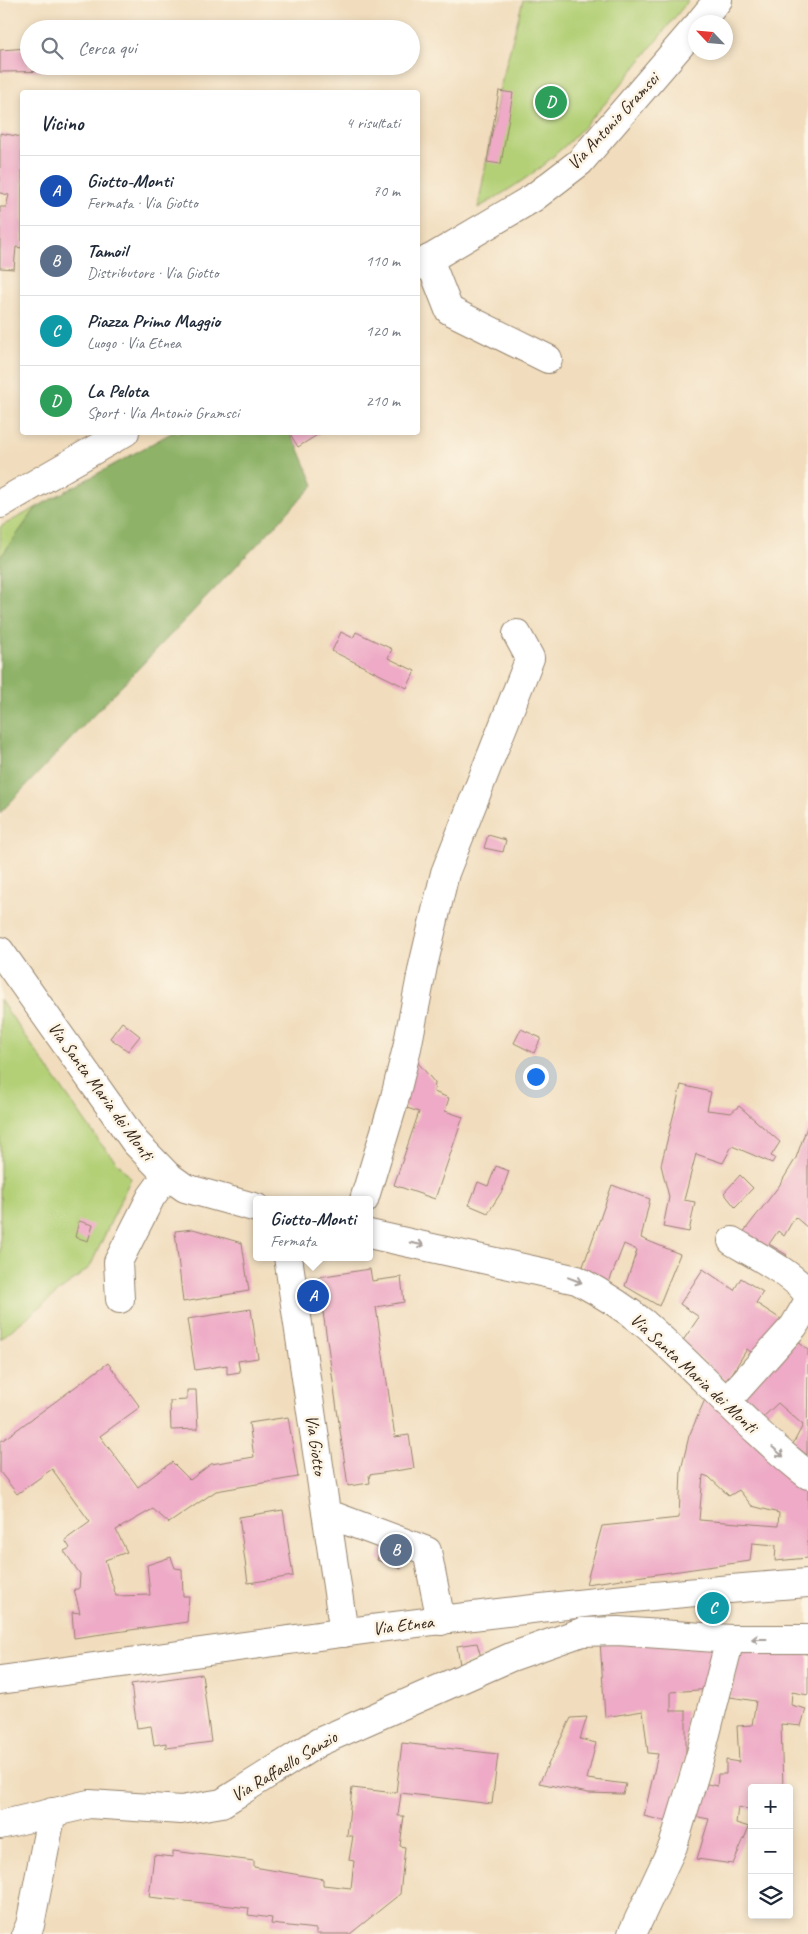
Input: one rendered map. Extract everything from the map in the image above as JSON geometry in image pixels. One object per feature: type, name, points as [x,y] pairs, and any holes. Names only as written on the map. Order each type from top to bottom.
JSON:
[{"type":"street","points":[[706,15],[718,0]]},
{"type":"street","name":"Via Antonio Gramsci","points":[[423,263],[533,198],[580,162],[688,37]]},
{"type":"street","points":[[423,263],[449,310],[548,359]]},
{"type":"street","points":[[0,504],[120,435]]},
{"type":"street","points":[[365,1196],[408,1048],[423,966],[445,873],[530,658],[517,634]]},
{"type":"street","name":"Via Santa Maria dei Monti","points":[[0,951],[135,1142],[167,1175],[185,1188],[253,1207]]},
{"type":"street","points":[[120,1299],[118,1262],[151,1197],[167,1175]]},
{"type":"street","name":"Via Santa Maria dei Monti","points":[[373,1235],[578,1280],[608,1297],[644,1324],[779,1452],[808,1475]]},
{"type":"street","points":[[732,1241],[791,1278],[806,1290],[808,1296]]},
{"type":"street","name":"Via Giotto","points":[[289,1261],[344,1633]]},
{"type":"street","points":[[726,1402],[794,1326],[808,1302]]},
{"type":"street","points":[[326,1513],[427,1551],[441,1621]]},
{"type":"street","name":"Via Etnea","points":[[0,1680],[441,1621],[702,1590],[808,1583]]},
{"type":"street","name":"Via Raffaello Sanzio","points":[[0,1825],[89,1804],[181,1810],[222,1803],[318,1742],[511,1657],[582,1632],[618,1630],[730,1639],[808,1639]]},
{"type":"street","points":[[632,1934],[673,1846],[701,1753],[730,1639]]},
{"type":"street","points":[[26,1934],[30,1925],[52,1812]]},
{"type":"green space","points":[[523,0],[689,0],[622,84],[568,143],[532,174],[478,208],[499,91]]},
{"type":"green space","points":[[168,435],[290,435],[298,447],[314,485],[0,813],[0,558],[37,507]]},
{"type":"green space","points":[[37,507],[0,558],[0,527]]},
{"type":"green space","points":[[0,1000],[101,1144],[131,1178],[90,1267],[0,1339]]},
{"type":"building","points":[[20,49],[20,72],[0,72],[0,50]]},
{"type":"building","points":[[499,91],[513,93],[501,164],[487,162]]},
{"type":"building","points":[[0,133],[20,137],[20,248],[16,247],[14,269],[0,268],[0,207],[6,207],[9,195],[0,193]]},
{"type":"building","points":[[291,435],[317,435],[298,447]]},
{"type":"building","points":[[341,632],[353,638],[356,632],[392,649],[388,658],[415,671],[407,688],[332,651]]},
{"type":"building","points":[[488,835],[506,840],[503,852],[484,848]]},
{"type":"building","points":[[122,1022],[140,1036],[128,1051],[110,1038]]},
{"type":"building","points":[[521,1029],[541,1038],[534,1053],[514,1043]]},
{"type":"building","points":[[414,1058],[435,1083],[434,1092],[449,1098],[445,1111],[463,1117],[435,1199],[394,1185],[419,1112],[401,1106]]},
{"type":"building","points":[[681,1085],[711,1092],[707,1110],[731,1113],[739,1106],[780,1142],[771,1156],[775,1158],[772,1163],[732,1146],[723,1163],[696,1154],[684,1200],[695,1202],[689,1232],[663,1227],[669,1197],[661,1165]]},
{"type":"building","points":[[808,1124],[808,1228],[795,1217],[784,1236],[778,1231],[769,1244],[787,1255],[780,1263],[742,1234],[779,1186],[796,1158]]},
{"type":"building","points":[[496,1166],[509,1171],[502,1191],[488,1213],[469,1205],[478,1182],[488,1186]]},
{"type":"building","points":[[740,1175],[753,1188],[735,1207],[724,1193]]},
{"type":"building","points":[[612,1185],[650,1199],[641,1238],[680,1254],[659,1306],[625,1286],[637,1250],[624,1244],[608,1285],[582,1269]]},
{"type":"building","points":[[79,1221],[93,1225],[88,1241],[75,1237]]},
{"type":"building","points":[[193,1229],[242,1243],[249,1291],[183,1302],[175,1231]]},
{"type":"building","points":[[370,1269],[372,1281],[401,1277],[404,1302],[376,1307],[395,1437],[409,1435],[414,1468],[369,1475],[370,1483],[348,1486],[318,1277]]},
{"type":"building","points":[[703,1269],[734,1290],[741,1278],[763,1292],[756,1303],[787,1323],[759,1358],[747,1349],[727,1382],[682,1342],[699,1317],[680,1304]]},
{"type":"building","points":[[251,1309],[258,1358],[238,1361],[240,1372],[227,1374],[227,1365],[195,1370],[187,1319]]},
{"type":"building","points":[[796,1340],[808,1350],[807,1455],[793,1444],[803,1425],[778,1403],[762,1418],[739,1400]]},
{"type":"building","points":[[108,1363],[140,1407],[100,1436],[138,1487],[172,1462],[190,1480],[211,1464],[254,1457],[249,1423],[288,1417],[298,1477],[216,1491],[169,1523],[153,1509],[116,1530],[127,1552],[105,1560],[116,1596],[150,1595],[147,1565],[171,1557],[175,1568],[182,1569],[183,1596],[189,1596],[187,1622],[74,1638],[72,1612],[80,1613],[74,1589],[79,1589],[80,1574],[64,1551],[70,1548],[65,1540],[90,1522],[52,1469],[17,1494],[0,1472],[0,1442]]},
{"type":"building","points":[[187,1390],[196,1390],[198,1429],[171,1430],[170,1401],[187,1400]]},
{"type":"building","points":[[706,1397],[793,1478],[808,1489],[808,1558],[775,1561],[776,1545],[752,1543],[750,1561],[586,1584],[602,1526],[679,1518],[681,1470],[689,1436]],"holes":[[[703,1475],[709,1477],[729,1496],[739,1490],[752,1506],[779,1513],[778,1526],[699,1520]]]},
{"type":"building","points":[[283,1510],[293,1576],[248,1583],[239,1517]]},
{"type":"building","points":[[388,1531],[411,1540],[401,1569],[377,1560]]},
{"type":"building","points":[[600,1641],[714,1645],[711,1689],[671,1692],[671,1711],[686,1711],[686,1755],[668,1822],[644,1816],[658,1754],[648,1753],[643,1711],[605,1717]]},
{"type":"building","points":[[477,1643],[481,1657],[460,1665],[457,1646]]},
{"type":"building","points":[[741,1649],[808,1654],[808,1695],[792,1692],[791,1705],[806,1709],[801,1726],[781,1724],[783,1784],[748,1784],[748,1809],[738,1807],[736,1823],[748,1827],[748,1829],[733,1864],[697,1859],[709,1819],[693,1816],[703,1783],[717,1786],[718,1774],[726,1774],[726,1760],[739,1762],[737,1726],[752,1725],[756,1701],[730,1697]]},
{"type":"building","points":[[202,1674],[211,1742],[166,1748],[166,1743],[154,1745],[151,1726],[137,1728],[131,1684]]},
{"type":"building","points":[[587,1717],[580,1739],[596,1743],[587,1779],[626,1784],[623,1794],[588,1793],[539,1783],[571,1718]]},
{"type":"building","points":[[402,1743],[498,1754],[492,1804],[401,1793],[398,1816],[404,1816],[400,1846],[405,1847],[400,1894],[350,1934],[316,1934],[316,1929],[271,1924],[272,1918],[248,1915],[249,1908],[149,1897],[154,1855],[173,1857],[173,1851],[254,1861],[254,1867],[323,1879],[323,1885],[351,1888],[354,1861],[349,1860],[353,1836],[347,1836],[352,1788],[396,1793]]},
{"type":"place","name":"La Pelota","points":[[551,102]]},
{"type":"place","name":"Giotto-Monti","points":[[313,1296]]},
{"type":"place","name":"Tamoil","points":[[396,1550]]},
{"type":"place","name":"Piazza Primo Maggio","points":[[713,1608]]}]
